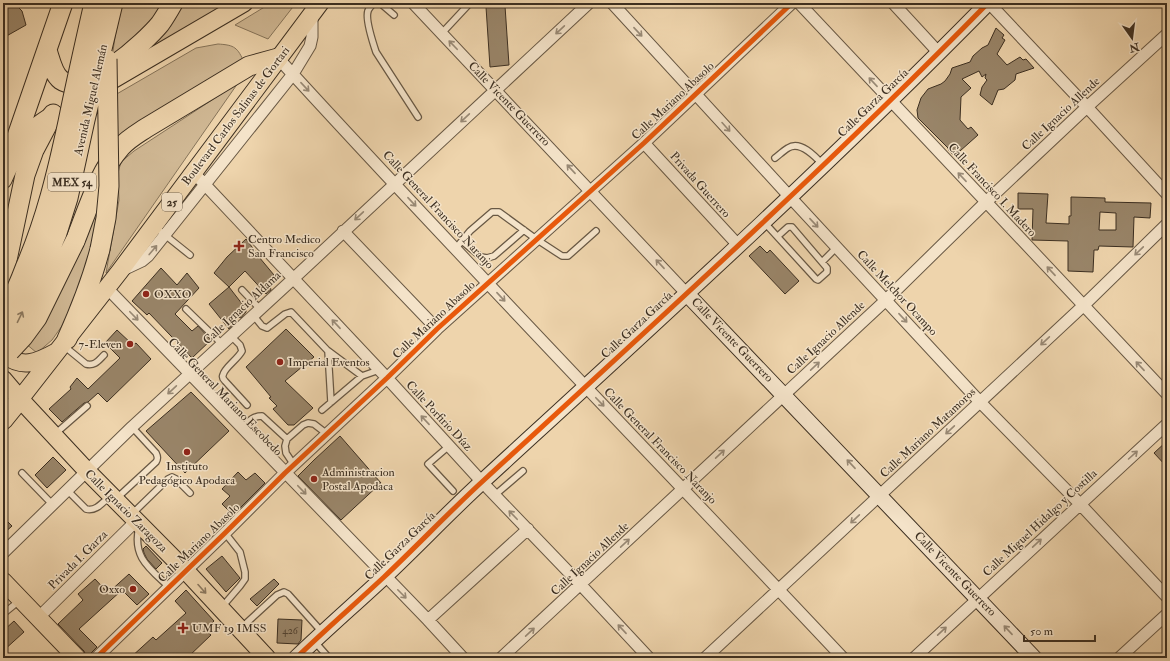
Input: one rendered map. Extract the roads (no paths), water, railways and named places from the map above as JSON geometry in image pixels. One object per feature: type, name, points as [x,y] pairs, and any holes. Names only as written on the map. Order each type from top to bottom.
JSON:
[{"type":"highway","points":[[6,172],[63,3]]},
{"type":"highway","name":"Avenida Miguel Alemán","points":[[3,314],[10,302],[36,243],[46,212],[56,176],[94,3]]},
{"type":"highway","name":"Avenida Miguel Alemán","points":[[3,353],[46,261],[68,198],[113,3]]},
{"type":"highway","points":[[47,50],[53,68],[60,79],[70,83],[85,82],[124,58],[142,42],[160,24],[173,3]]},
{"type":"highway","points":[[63,345],[84,301],[95,269],[106,218],[109,186],[107,30]]},
{"type":"highway","points":[[3,358],[24,337],[34,322],[75,241],[103,174],[114,156],[130,138],[249,66],[278,58]]},
{"type":"highway","points":[[3,279],[25,175],[34,150],[54,114]]},
{"type":"highway","points":[[3,420],[20,399]]},
{"type":"main road","points":[[6,172],[25,140],[34,129],[54,114],[244,3]]},
{"type":"main road","name":"Boulevard Carlos Salinas de Gortari","points":[[20,399],[106,288],[120,271],[160,230],[200,179],[278,58],[316,9]]},
{"type":"main road","points":[[3,353],[21,364],[43,359],[63,345]]},
{"type":"main road","name":"Calle Ignacio Zaragoza","points":[[3,379],[87,471],[186,571],[267,658]]},
{"type":"main road","points":[[3,582],[77,658]]},
{"type":"street","name":"Calle Vicente Guerrero","points":[[413,3],[686,293],[784,394],[1034,658]]},
{"type":"street","name":"Calle Ignacio Aldama","points":[[3,553],[132,427],[589,3]]},
{"type":"street","name":"Calle Melchor Ocampo","points":[[612,3],[980,402],[1080,504],[1167,597]]},
{"type":"street","name":"Calle Mariano Abasolo","points":[[96,658],[285,473],[327,434],[383,374],[437,329],[644,143],[792,3]]},
{"type":"street","name":"Calle Francisco I. Madero","points":[[799,3],[1167,394]]},
{"type":"street","points":[[893,3],[939,53]]},
{"type":"street","name":"Calle Garza García","points":[[296,658],[482,482],[790,197],[989,3]]},
{"type":"street","points":[[989,3],[1167,194]]},
{"type":"street","points":[[200,179],[292,74],[310,46],[316,9]]},
{"type":"street","name":"Calle Ignacio Allende","points":[[501,658],[886,300],[986,202],[1167,34]]},
{"type":"street","name":"Calle General Francisco Naranjo","points":[[278,58],[395,184],[459,244],[488,283],[780,589],[843,658]]},
{"type":"street","name":"Privada Guerrero","points":[[644,143],[738,245]]},
{"type":"street","name":"Calle Porfirio Díaz","points":[[200,179],[648,658]]},
{"type":"street","name":"Calle Mariano Matamoros","points":[[705,658],[1083,306],[1167,224]]},
{"type":"street","points":[[343,231],[437,329]]},
{"type":"street","name":"Calle General Mariano Escobedo","points":[[106,288],[463,658]]},
{"type":"street","name":"Calle Miguel Hidalgo y Costilla","points":[[914,658],[1167,424]]},
{"type":"street","name":"Privada I. Garza","points":[[38,618],[135,520]]},
{"type":"street","points":[[428,620],[528,530]]},
{"type":"street","points":[[1119,658],[1167,614]]},
{"type":"lane","points":[[374,3],[369,9],[367,16],[372,42],[376,52],[418,117]]},
{"type":"lane","points":[[380,3],[394,15]]},
{"type":"lane","points":[[442,33],[470,3]]},
{"type":"lane","points":[[775,158],[789,147],[795,145],[802,147],[823,165]]},
{"type":"lane","points":[[524,230],[494,256],[487,258],[481,257],[459,244],[492,212],[499,212],[562,256],[568,256],[596,230]]},
{"type":"lane","points":[[763,221],[817,280],[828,271],[792,227],[788,227],[778,236]]},
{"type":"lane","points":[[160,230],[190,255]]},
{"type":"lane","points":[[822,262],[837,248]]},
{"type":"lane","points":[[242,290],[257,312],[262,326],[267,328],[285,314],[291,312],[328,351],[362,376]]},
{"type":"lane","points":[[186,309],[222,344]]},
{"type":"lane","points":[[231,336],[240,345],[242,351],[225,371],[222,377],[247,405]]},
{"type":"lane","points":[[63,345],[86,364],[94,364],[104,355]]},
{"type":"lane","points":[[328,351],[331,402]]},
{"type":"lane","points":[[322,410],[362,376],[383,374]]},
{"type":"lane","points":[[54,436],[86,406]]},
{"type":"lane","points":[[242,428],[251,418],[262,416],[287,439]]},
{"type":"lane","points":[[294,465],[286,453],[285,446],[287,439],[303,425],[308,423],[314,424],[327,434]]},
{"type":"lane","points":[[67,490],[86,509],[90,510],[113,498],[156,462],[158,456],[156,453],[132,427]]},
{"type":"lane","points":[[449,446],[428,464],[453,490]]},
{"type":"lane","points":[[495,495],[523,471]]},
{"type":"lane","points":[[22,473],[52,504]]},
{"type":"lane","points":[[169,587],[140,557],[135,520],[168,479],[172,477],[190,493]]},
{"type":"lane","points":[[220,609],[245,579],[245,572],[240,552],[225,533]]},
{"type":"lane","points":[[240,629],[277,595],[284,592],[288,594],[318,636],[327,656],[320,658]]},
{"type":"lane","points":[[3,614],[20,599]]},
{"type":"place","name":"Centro Medico San Francisco","points":[[239,246]]},
{"type":"place","name":"OXXO","points":[[146,294]]},
{"type":"place","name":"7-Eleven","points":[[130,344]]},
{"type":"place","name":"Imperial Eventos","points":[[280,362]]},
{"type":"place","name":"Instituto Pedagógico Apodaca","points":[[187,452]]},
{"type":"place","name":"Administracion Postal Apodaca","points":[[314,479]]},
{"type":"place","name":"Oxxo","points":[[133,589]]},
{"type":"place","name":"UMF 19 IMSS","points":[[183,628]]}]
